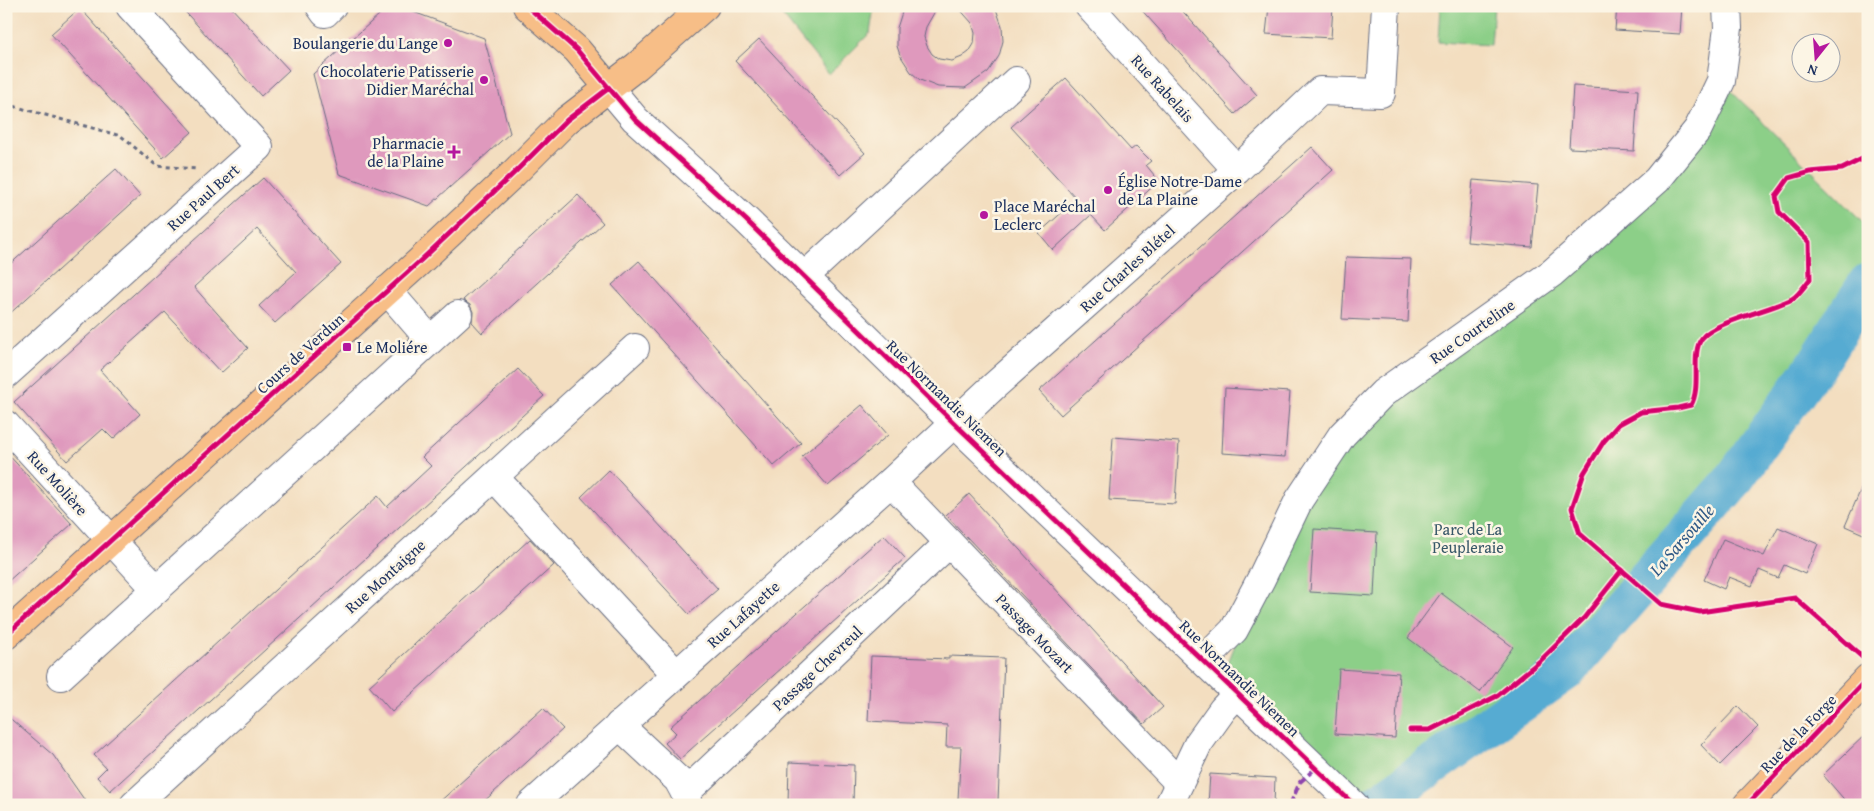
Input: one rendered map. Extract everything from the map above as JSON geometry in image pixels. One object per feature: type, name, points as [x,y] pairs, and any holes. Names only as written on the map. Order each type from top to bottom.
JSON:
[{"type":"main road","name":"Rue Normandie Niemen","points":[[527,6],[576,50],[608,88]]},
{"type":"main road","name":"Cours de Verdun","points":[[6,635],[387,290],[514,173],[567,120],[637,66],[705,6]]},
{"type":"main road","name":"Rue de la Forge","points":[[1747,805],[1868,678]]},
{"type":"street","name":"Rue Paul Bert","points":[[6,374],[259,147],[130,6]]},
{"type":"street","points":[[320,6],[325,12],[332,6]]},
{"type":"street","name":"Rue Rabelais","points":[[1089,6],[1237,170]]},
{"type":"street","name":"Rue Charles Blétel","points":[[954,423],[1237,170],[1320,91],[1381,93],[1386,6]]},
{"type":"street","name":"Rue Courteline","points":[[1204,660],[1234,630],[1299,500],[1342,435],[1384,394],[1552,274],[1657,180],[1698,129],[1721,81],[1728,28],[1727,6]]},
{"type":"street","points":[[804,277],[1016,81]]},
{"type":"street","name":"Rue Normandie Niemen","points":[[608,88],[635,119],[746,220],[954,423],[1351,802]]},
{"type":"street","points":[[387,290],[430,340]]},
{"type":"street","points":[[61,676],[458,315]]},
{"type":"street","name":"Rue Montaigne","points":[[134,805],[635,348]]},
{"type":"street","name":"Rue Lafayette","points":[[531,805],[891,482],[954,423]]},
{"type":"street","name":"Rue Molière","points":[[6,425],[156,589]]},
{"type":"street","points":[[494,477],[676,674]]},
{"type":"street","name":"Passage Mozart","points":[[891,482],[949,543],[1174,794]]},
{"type":"street","name":"Passage Chevreul","points":[[686,799],[949,543]]},
{"type":"street","points":[[1174,794],[1198,744],[1223,709],[1237,694]]},
{"type":"street","points":[[619,725],[678,780],[686,799]]},
{"type":"path","points":[[6,104],[121,136],[157,166],[232,171]]},
{"type":"green space","points":[[775,6],[874,6],[870,33],[829,74]]},
{"type":"green space","points":[[1440,6],[1494,6],[1491,45],[1438,42]]},
{"type":"green space","name":"Parc de La Peupleraie","points":[[1721,81],[1868,227],[1868,283],[1818,362],[1732,482],[1566,671],[1474,736],[1349,800],[1222,678],[1261,579],[1342,435],[1603,227]]},
{"type":"building","points":[[180,6],[230,6],[289,70],[261,96]]},
{"type":"building","points":[[389,6],[397,6],[484,38],[510,133],[429,206],[339,174],[313,74]]},
{"type":"building","points":[[904,6],[938,6],[926,27],[924,37],[932,54],[939,59],[952,61],[969,52],[974,44],[975,33],[972,23],[957,6],[995,6],[1002,26],[1003,41],[999,56],[988,72],[965,88],[938,87],[920,80],[911,72],[900,55],[897,46],[897,28]]},
{"type":"building","points":[[1138,6],[1178,6],[1257,95],[1235,114]]},
{"type":"building","points":[[1269,6],[1333,6],[1331,38],[1266,34]]},
{"type":"building","points":[[1617,6],[1682,6],[1680,34],[1615,30]]},
{"type":"building","points":[[80,8],[192,132],[163,158],[51,34]]},
{"type":"building","points":[[759,39],[865,153],[840,175],[735,61]]},
{"type":"building","name":"Église Notre-Dame de La Plaine","points":[[1066,78],[1131,150],[1136,146],[1151,161],[1146,165],[1159,181],[1105,230],[1091,215],[1053,250],[1039,233],[1077,199],[1011,127]]},
{"type":"building","points":[[1573,86],[1638,90],[1634,151],[1569,148]]},
{"type":"building","points":[[1312,147],[1333,170],[1061,415],[1039,391]]},
{"type":"building","points":[[116,169],[140,196],[6,317],[6,268]]},
{"type":"building","points":[[263,178],[341,264],[275,323],[259,306],[296,272],[257,229],[194,287],[248,348],[221,373],[165,312],[100,370],[140,414],[113,439],[103,429],[67,461],[14,402]]},
{"type":"building","points":[[1473,180],[1538,185],[1532,247],[1467,242]]},
{"type":"building","points":[[578,195],[603,223],[482,333],[472,322],[473,312],[470,305],[463,300]]},
{"type":"building","points":[[1346,257],[1411,259],[1408,322],[1342,319]]},
{"type":"building","points":[[639,261],[801,443],[774,466],[612,285]]},
{"type":"building","points":[[518,369],[544,396],[110,791],[97,777],[106,768],[94,755],[378,496],[387,507],[431,466],[422,457]]},
{"type":"building","points":[[1225,388],[1290,392],[1285,457],[1222,453]]},
{"type":"building","points":[[862,405],[888,435],[828,486],[802,456]]},
{"type":"building","points":[[1113,437],[1179,442],[1175,504],[1109,500]]},
{"type":"building","points":[[6,452],[72,524],[6,583]]},
{"type":"building","points":[[609,470],[718,589],[689,614],[581,497]]},
{"type":"building","points":[[1868,473],[1868,536],[1845,526]]},
{"type":"building","points":[[969,494],[1163,707],[1144,724],[946,515]]},
{"type":"building","points":[[1778,527],[1818,544],[1805,574],[1784,565],[1778,578],[1759,570],[1752,586],[1729,577],[1724,589],[1704,580],[1723,539],[1764,556]]},
{"type":"building","points":[[1314,529],[1377,533],[1374,596],[1310,592]]},
{"type":"building","points":[[884,535],[905,558],[680,759],[665,743],[676,733],[670,727]]},
{"type":"building","points":[[530,539],[554,565],[392,712],[369,686]]},
{"type":"building","points":[[1441,593],[1513,647],[1480,692],[1408,638]]},
{"type":"building","points":[[871,656],[949,659],[949,656],[1004,658],[998,801],[988,801],[986,805],[970,805],[967,800],[958,799],[961,747],[946,747],[947,725],[868,721]]},
{"type":"building","points":[[1339,669],[1399,673],[1395,738],[1335,734]]},
{"type":"building","points":[[1738,706],[1758,727],[1720,765],[1701,745]]},
{"type":"building","points":[[543,708],[563,729],[480,805],[436,805]]},
{"type":"building","points":[[6,715],[53,755],[88,805],[6,805]]},
{"type":"building","points":[[1868,732],[1868,805],[1849,805],[1823,775]]},
{"type":"building","points":[[789,762],[854,765],[853,805],[788,805]]},
{"type":"building","points":[[1210,774],[1275,778],[1274,805],[1208,805]]},
{"type":"waterway","name":"La Sarsouille","points":[[1376,805],[1566,671],[1732,482],[1818,362],[1868,283]]},
{"type":"marked path","points":[[1290,805],[1300,782],[1316,768]]},
{"type":"cycle path","points":[[527,6],[577,50],[635,119],[746,220],[954,423],[1354,805]]},
{"type":"cycle path","points":[[6,635],[419,262],[514,173],[567,120],[609,88]]},
{"type":"cycle path","points":[[1868,156],[1842,169],[1810,172],[1789,178],[1776,196],[1779,212],[1809,242],[1810,279],[1792,299],[1708,332],[1702,338],[1697,352],[1696,389],[1691,405],[1641,412],[1619,424],[1604,441],[1584,473],[1572,508],[1580,534],[1661,604],[1700,612],[1795,598],[1868,662]]},
{"type":"cycle path","points":[[1410,730],[1430,730],[1497,696],[1540,661],[1584,618],[1622,570]]},
{"type":"cycle path","points":[[1747,805],[1868,678]]},
{"type":"place","name":"Boulangerie du Lange","points":[[448,43]]},
{"type":"place","name":"Chocolaterie Patisserie Didier Maréchal","points":[[484,80]]},
{"type":"place","name":"Pharmacie de la Plaine","points":[[454,152]]},
{"type":"place","name":"Église Notre-Dame de La Plaine","points":[[1108,190]]},
{"type":"place","name":"Place Maréchal Leclerc","points":[[984,215]]},
{"type":"place","name":"Le Moliére","points":[[347,347]]}]
